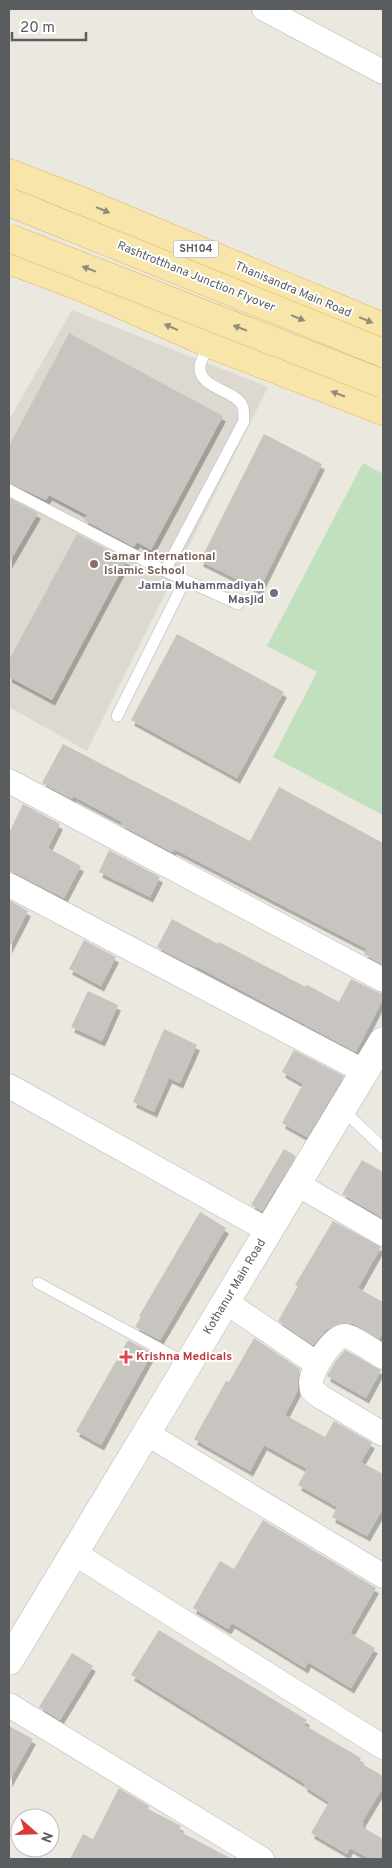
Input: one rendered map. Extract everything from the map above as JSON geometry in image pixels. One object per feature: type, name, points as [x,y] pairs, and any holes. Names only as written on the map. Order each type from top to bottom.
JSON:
[{"type":"main road","name":"Thanisandra Main Road","points":[[9,173],[74,198],[383,327]]},
{"type":"main road","points":[[46,273],[74,198]]},
{"type":"main road","name":"Rashtrotthana Junction Flyover","points":[[9,202],[383,353]]},
{"type":"main road","points":[[9,238],[383,384]]},
{"type":"main road","points":[[9,260],[46,273],[210,344],[383,411]]},
{"type":"main road","name":"Kothanur Main Road","points":[[9,1661],[383,1042]]},
{"type":"street","points":[[264,9],[383,72]]},
{"type":"street","points":[[9,781],[383,980]]},
{"type":"street","points":[[9,885],[365,1072]]},
{"type":"street","points":[[9,1086],[268,1231]]},
{"type":"street","points":[[297,1184],[383,1234]]},
{"type":"street","points":[[226,1302],[317,1364]]},
{"type":"street","points":[[383,1357],[345,1336],[337,1338],[317,1364],[310,1382],[312,1390],[321,1397],[383,1434]]},
{"type":"street","points":[[146,1433],[383,1576]]},
{"type":"street","points":[[74,1553],[383,1747]]},
{"type":"street","points":[[9,1706],[262,1859]]},
{"type":"lane","points":[[165,571],[244,421],[242,406],[237,399],[206,381],[203,376],[200,367],[210,344]]},
{"type":"lane","points":[[9,490],[165,571],[238,604]]},
{"type":"lane","points":[[117,716],[185,580]]},
{"type":"lane","points":[[342,1109],[383,1148]]},
{"type":"lane","points":[[38,1283],[188,1364]]},
{"type":"shaded area","name":"Samar International Islamic School","points":[[72,310],[268,387],[87,751],[9,707],[9,420]]},
{"type":"green space","points":[[363,463],[383,474],[383,815],[273,757],[317,672],[267,646]]},
{"type":"building","points":[[69,333],[223,416],[151,550],[137,542],[134,547],[84,520],[87,515],[49,495],[46,500],[9,483],[9,446]]},
{"type":"building","points":[[264,434],[322,464],[259,590],[200,561]]},
{"type":"building","points":[[9,498],[38,513],[9,563]]},
{"type":"building","points":[[77,534],[127,560],[52,700],[9,677],[9,660]]},
{"type":"building","points":[[177,634],[284,692],[237,778],[131,720]]},
{"type":"building","points":[[63,744],[250,841],[279,787],[383,843],[383,965],[364,954],[367,949],[174,849],[172,852],[121,825],[122,822],[73,796],[72,799],[42,783]]},
{"type":"building","points":[[23,804],[60,824],[48,848],[81,866],[64,898],[9,871],[9,833]]},
{"type":"building","points":[[109,850],[160,877],[150,897],[99,872]]},
{"type":"building","points":[[9,900],[28,911],[9,948]]},
{"type":"building","points":[[172,919],[218,944],[219,942],[339,1002],[351,979],[383,994],[383,999],[356,1052],[157,947]]},
{"type":"building","points":[[84,940],[116,957],[101,986],[69,969]]},
{"type":"building","points":[[88,991],[118,1005],[102,1041],[71,1027]]},
{"type":"building","points":[[164,1029],[197,1045],[180,1083],[169,1078],[154,1112],[133,1102]]},
{"type":"building","points":[[294,1050],[344,1076],[307,1137],[282,1123],[303,1084],[282,1072]]},
{"type":"building","points":[[284,1149],[296,1156],[262,1211],[251,1205]]},
{"type":"building","points":[[362,1160],[383,1172],[383,1218],[342,1194]]},
{"type":"building","points":[[200,1212],[226,1228],[160,1340],[135,1327],[141,1317],[139,1316]]},
{"type":"building","points":[[333,1221],[381,1247],[358,1288],[383,1302],[383,1332],[379,1339],[354,1324],[342,1323],[326,1330],[313,1345],[278,1321],[298,1286],[295,1285]]},
{"type":"building","points":[[254,1338],[300,1369],[298,1390],[285,1415],[325,1437],[334,1421],[372,1443],[361,1462],[383,1474],[383,1508],[367,1536],[332,1517],[337,1507],[298,1485],[307,1469],[264,1445],[250,1471],[194,1439],[226,1381],[229,1382]]},
{"type":"building","points":[[128,1340],[152,1353],[101,1445],[76,1431]]},
{"type":"building","points":[[345,1350],[381,1370],[366,1398],[327,1376]]},
{"type":"building","points":[[263,1520],[376,1588],[350,1633],[375,1648],[351,1688],[308,1662],[305,1668],[232,1623],[228,1629],[193,1608],[220,1561],[234,1569]]},
{"type":"building","points":[[159,1630],[307,1720],[304,1725],[361,1758],[359,1762],[383,1776],[383,1787],[362,1822],[364,1824],[362,1827],[383,1839],[383,1859],[370,1859],[350,1848],[347,1854],[311,1833],[329,1802],[304,1786],[305,1784],[131,1675]]},
{"type":"building","points":[[72,1653],[93,1666],[60,1720],[39,1707]]},
{"type":"building","points":[[9,1726],[33,1739],[9,1782]]},
{"type":"building","points":[[119,1788],[149,1806],[148,1809],[181,1826],[179,1831],[232,1859],[70,1859],[83,1834],[93,1839]]},
{"type":"place","name":"Samar International Islamic School","points":[[94,564]]},
{"type":"place","name":"Jamia Muhammadiyah Masjid","points":[[274,593]]},
{"type":"place","name":"Krishna Medicals","points":[[126,1357]]}]
